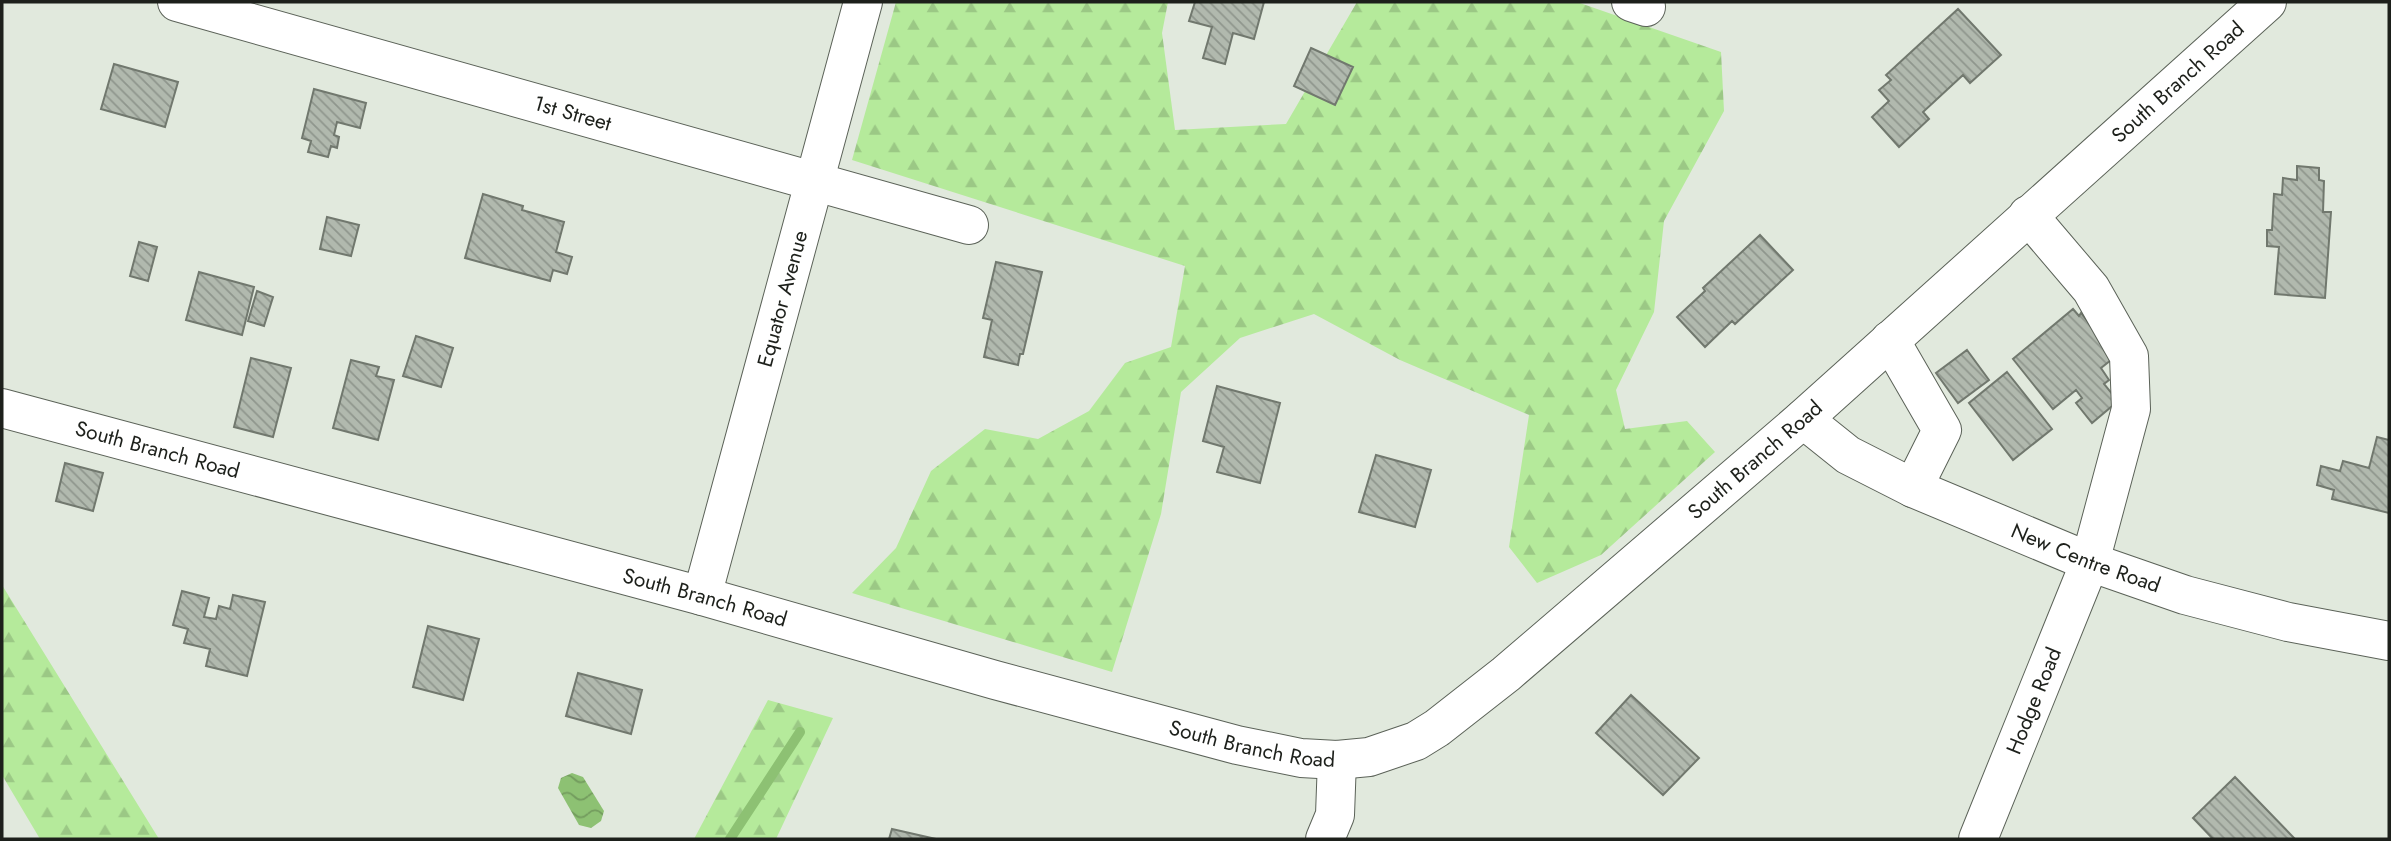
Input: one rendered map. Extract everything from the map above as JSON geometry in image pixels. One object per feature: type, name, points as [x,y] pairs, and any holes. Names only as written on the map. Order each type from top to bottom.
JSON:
[{"type":"street","name":"1st Street","points":[[177,2],[969,225]]},
{"type":"street","name":"Equator Avenue","points":[[702,596],[863,2]]},
{"type":"street","name":"South Branch Road","points":[[2,408],[702,596],[995,680],[1237,745],[1301,758],[1337,760],[1369,757],[1416,741],[1437,728],[1506,674],[1803,419],[2267,2]]},
{"type":"street","name":"Hodge Road","points":[[1978,839],[2090,562],[2131,409],[2129,356],[2091,289],[2028,215]]},
{"type":"street","points":[[1890,340],[1942,430],[1913,488]]},
{"type":"street","name":"New Centre Road","points":[[1803,419],[1848,455],[1913,488],[2090,562],[2198,598],[2288,622],[2389,641]]},
{"type":"street","points":[[1325,839],[1335,815],[1337,760]]},
{"type":"green space","points":[[896,2],[1168,2],[1162,33],[1175,130],[1286,124],[1357,2],[1577,2],[1721,52],[1724,111],[1664,221],[1654,312],[1616,390],[1625,429],[1687,421],[1715,452],[1601,555],[1537,583],[1509,547],[1529,415],[1400,360],[1314,314],[1240,338],[1181,392],[1161,514],[1112,672],[852,593],[896,548],[931,471],[985,429],[1038,439],[1089,411],[1125,363],[1171,347],[1185,266],[852,160]]},
{"type":"green space","points":[[2,585],[159,839],[40,839],[2,775]]},
{"type":"green space","points":[[768,700],[833,718],[776,839],[694,839]]},
{"type":"water","points":[[572,773],[583,777],[604,811],[601,821],[591,828],[579,825],[558,788],[561,778]]},
{"type":"building","points":[[1195,2],[1264,2],[1254,39],[1233,33],[1225,64],[1203,58],[1212,27],[1189,21]]},
{"type":"building","points":[[1958,9],[2001,55],[1970,83],[1963,75],[1923,112],[1929,119],[1899,147],[1872,117],[1889,101],[1879,90],[1891,80],[1886,75]]},
{"type":"building","points":[[1311,48],[1353,67],[1335,105],[1294,86]]},
{"type":"building","points":[[114,64],[178,82],[165,127],[101,109]]},
{"type":"building","points":[[314,89],[366,103],[360,128],[337,122],[334,135],[339,137],[337,148],[331,146],[328,157],[308,152],[311,141],[302,138]]},
{"type":"building","points":[[2297,166],[2319,168],[2319,180],[2324,181],[2323,212],[2331,212],[2325,298],[2275,294],[2279,247],[2267,246],[2267,230],[2272,230],[2274,194],[2282,195],[2283,178],[2297,180]]},
{"type":"building","points":[[483,194],[523,206],[522,210],[564,222],[556,252],[572,257],[567,274],[553,270],[550,281],[465,258]]},
{"type":"building","points":[[327,217],[359,225],[351,256],[320,249]]},
{"type":"building","points":[[1760,235],[1793,270],[1735,324],[1732,321],[1705,347],[1677,317],[1705,291],[1703,288]]},
{"type":"building","points":[[139,242],[157,247],[148,281],[130,276]]},
{"type":"building","points":[[996,262],[1042,272],[1018,365],[984,357],[992,320],[983,318]]},
{"type":"building","points":[[199,272],[254,287],[242,335],[186,320]]},
{"type":"building","points":[[257,291],[273,297],[264,326],[248,321]]},
{"type":"building","points":[[2073,309],[2079,316],[2081,313],[2116,356],[2101,368],[2109,380],[2104,384],[2118,401],[2092,423],[2076,403],[2082,398],[2076,390],[2053,409],[2013,359]]},
{"type":"building","points":[[416,336],[453,348],[441,387],[403,376]]},
{"type":"building","points":[[1967,350],[1989,380],[1958,403],[1936,373]]},
{"type":"building","points":[[251,358],[291,368],[273,437],[234,427]]},
{"type":"building","points":[[351,360],[379,367],[376,376],[394,380],[378,440],[333,428]]},
{"type":"building","points":[[2007,372],[2052,429],[2013,460],[1969,403]]},
{"type":"building","points":[[1217,386],[1280,403],[1260,483],[1217,472],[1224,447],[1203,441]]},
{"type":"building","points":[[2377,437],[2389,440],[2389,513],[2332,499],[2334,490],[2317,485],[2321,466],[2340,471],[2343,461],[2369,468]]},
{"type":"building","points":[[1376,455],[1431,470],[1415,527],[1359,512]]},
{"type":"building","points":[[65,463],[103,473],[93,511],[56,501]]},
{"type":"building","points":[[182,591],[209,598],[204,617],[216,619],[219,606],[230,609],[233,595],[265,602],[247,676],[206,666],[210,649],[184,643],[188,629],[173,625]]},
{"type":"building","points":[[428,626],[479,639],[463,700],[413,687]]},
{"type":"building","points":[[578,673],[642,690],[631,734],[566,716]]},
{"type":"building","points":[[1631,695],[1699,758],[1663,795],[1596,733]]},
{"type":"building","points":[[2235,777],[2295,839],[2213,839],[2193,818]]},
{"type":"building","points":[[892,829],[936,839],[889,839]]},
{"type":"waterway","points":[[730,839],[800,732]]}]
